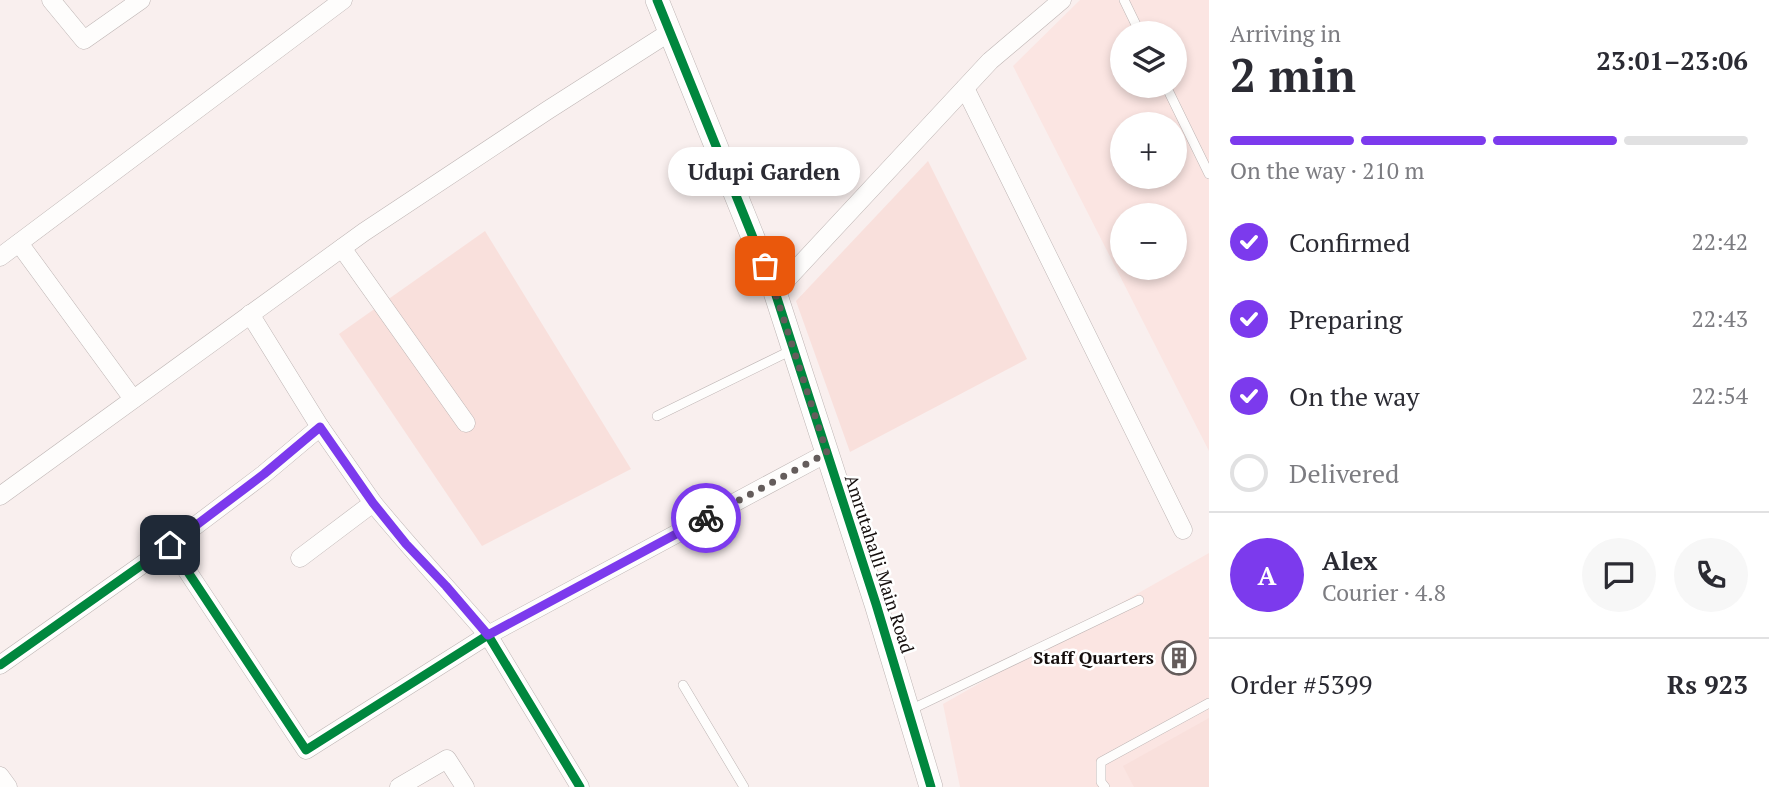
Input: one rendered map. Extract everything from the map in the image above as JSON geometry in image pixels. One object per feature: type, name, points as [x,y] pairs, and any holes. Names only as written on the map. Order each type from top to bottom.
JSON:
[{"type":"street","points":[[51,0],[84,40],[141,0]]},
{"type":"street","points":[[0,257],[343,0]]},
{"type":"street","name":"Amrutahalli Main Road","points":[[657,0],[775,292],[931,787]]},
{"type":"street","points":[[775,292],[990,61],[1062,0]]},
{"type":"street","points":[[0,496],[364,232],[670,32]]},
{"type":"street","points":[[965,88],[1183,530]]},
{"type":"street","points":[[19,243],[133,400]]},
{"type":"street","points":[[342,248],[466,423]]},
{"type":"street","points":[[250,314],[320,427],[373,503],[488,635],[580,787]]},
{"type":"street","points":[[0,665],[170,545],[264,474],[320,427]]},
{"type":"street","points":[[170,545],[306,750],[488,635],[827,453]]},
{"type":"street","points":[[300,558],[373,503]]},
{"type":"street","points":[[399,787],[447,759],[465,787]]},
{"type":"street","points":[[0,776],[8,787]]},
{"type":"lane","points":[[1124,0],[1134,21]]},
{"type":"lane","points":[[1172,98],[1209,174]]},
{"type":"lane","points":[[657,416],[794,349]]},
{"type":"lane","points":[[909,711],[1139,600]]},
{"type":"lane","points":[[683,685],[744,787]]},
{"type":"lane","points":[[1104,787],[1101,782],[1101,762],[1209,703]]},
{"type":"shaded area","points":[[1080,0],[1209,0],[1209,451],[1122,280],[1187,280],[1187,203],[1110,203],[1110,257],[1013,66]]},
{"type":"shaded area","points":[[928,161],[1027,359],[850,452],[796,301]]},
{"type":"shaded area","points":[[485,231],[631,469],[482,546],[339,334]]},
{"type":"shaded area","points":[[1209,553],[1209,787],[960,787],[943,704]]},
{"type":"shaded area","points":[[1209,718],[1209,787],[1134,787],[1123,766]]},
{"type":"cycle path","points":[[657,0],[775,292],[876,604],[931,787]]},
{"type":"cycle path","points":[[0,665],[170,545],[306,750],[488,635],[580,787]]},
{"type":"way so far","points":[[706,518],[827,453],[765,266]]},
{"type":"place","name":"Udupi Garden","points":[[765,266]]},
{"type":"place","name":"Staff Quarters","points":[[1179,658]]},
{"type":"route","points":[[170,545],[264,474],[320,427],[373,503],[406,544],[488,635],[706,518]]}]
